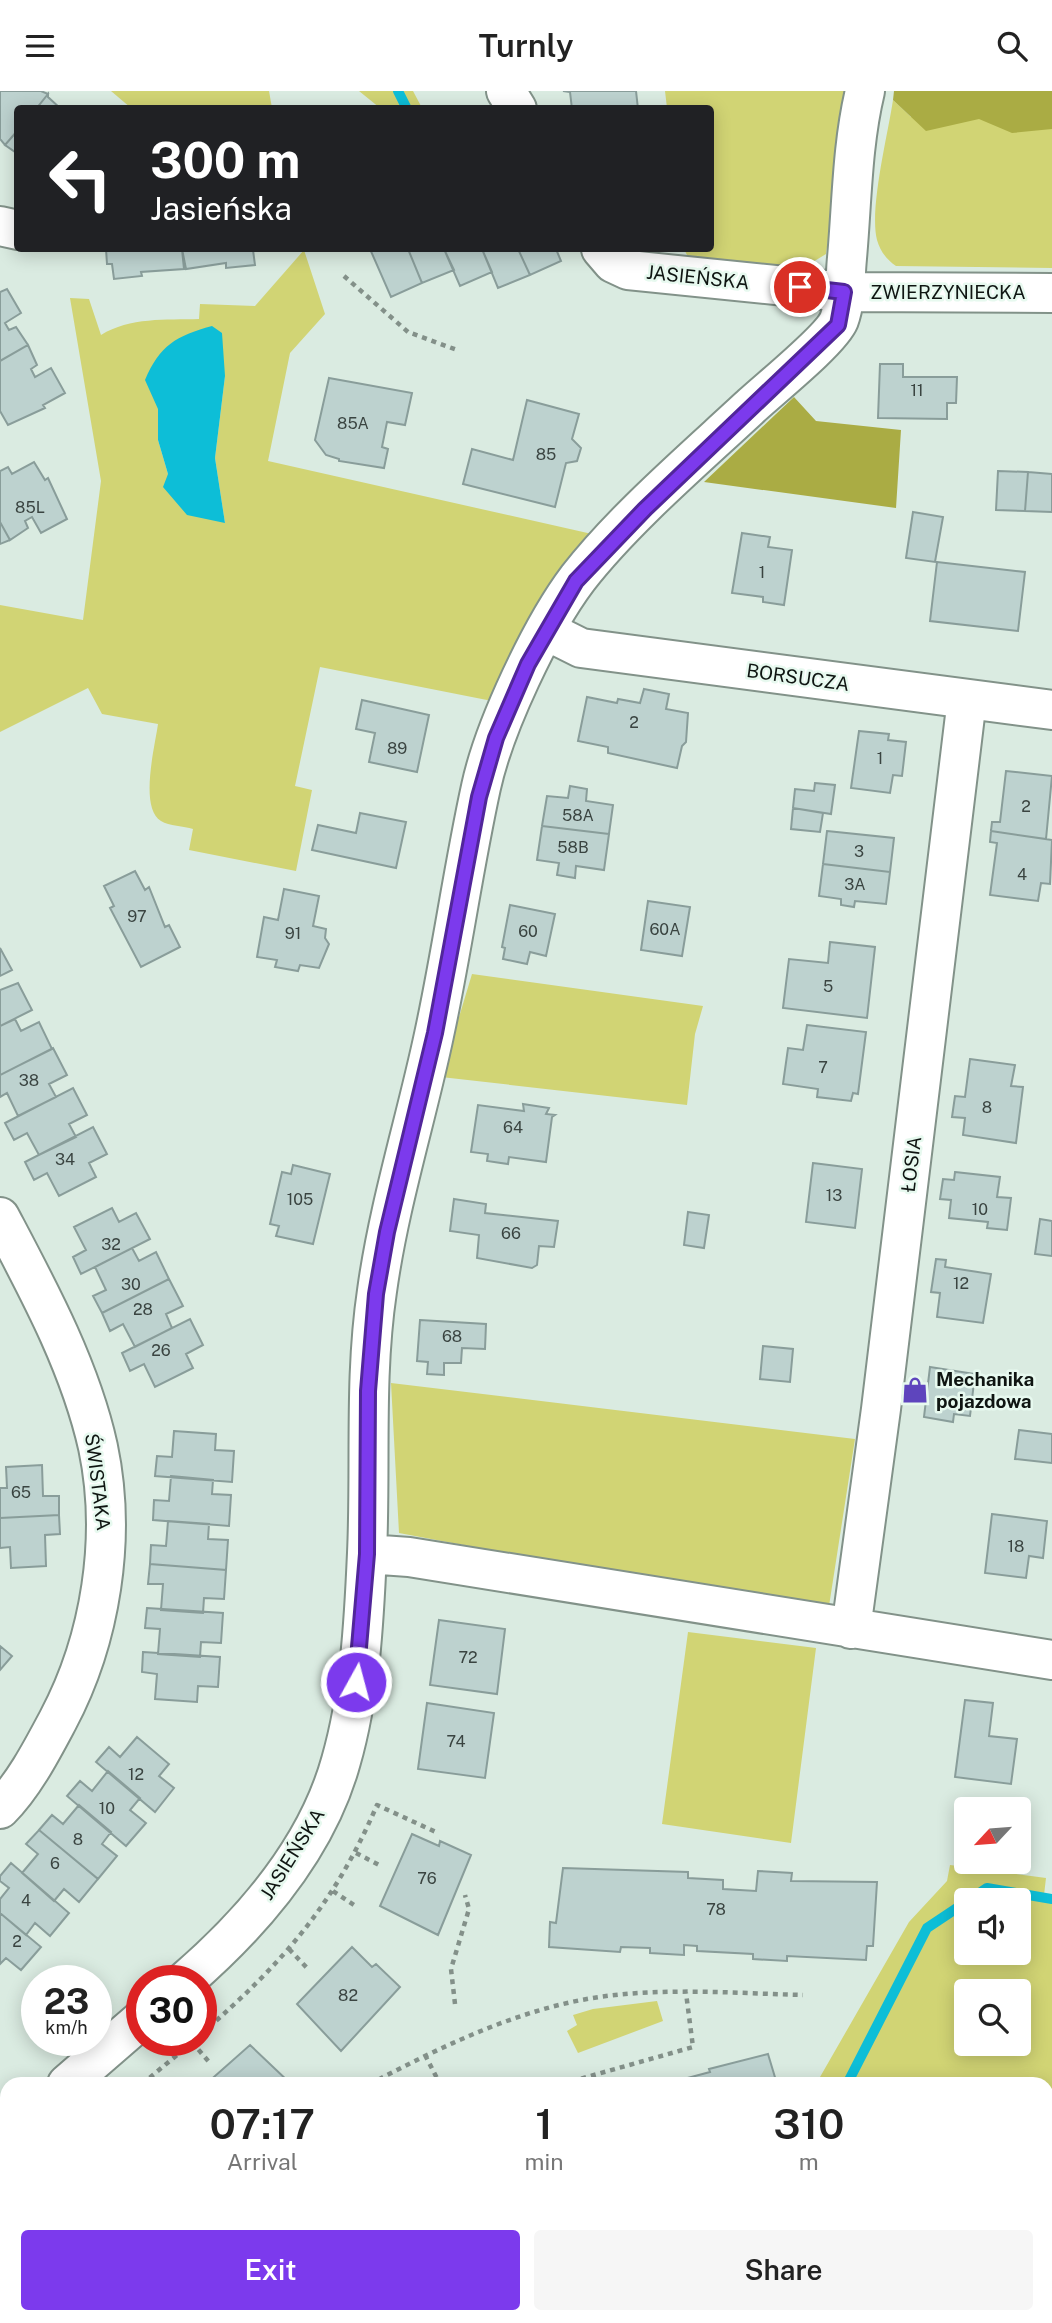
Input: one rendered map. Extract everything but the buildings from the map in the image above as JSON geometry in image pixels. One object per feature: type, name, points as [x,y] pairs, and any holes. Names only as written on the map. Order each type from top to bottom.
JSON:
[{"type":"street","name":"JASIEŃSKA","points":[[202,1965],[250,1919],[294,1859],[316,1822],[341,1764],[360,1655],[367,1554],[368,1391],[376,1294],[387,1232],[435,1033],[484,772],[528,664],[576,581],[610,543],[838,325],[844,292],[856,133],[865,91]]},
{"type":"street","name":"JASIEŃSKA","points":[[604,252],[613,263],[628,270],[844,292]]},
{"type":"street","name":"ZWIERZYNIECKA","points":[[844,292],[1052,293]]},
{"type":"street","name":"BORSUCZA","points":[[547,631],[581,648],[1052,710]]},
{"type":"street","name":"ŁOSIA","points":[[851,1629],[883,1395],[967,699]]},
{"type":"street","name":"ŚWISTAKA","points":[[2,1804],[41,1752],[76,1686],[99,1605],[106,1530],[98,1448],[75,1371],[4,1233]]},
{"type":"street","points":[[367,1554],[409,1557],[1052,1660]]},
{"type":"street","points":[[75,2077],[126,2033]]},
{"type":"path","points":[[344,276],[408,332],[457,350]]},
{"type":"path","points":[[217,2020],[260,1981],[289,1949],[356,1853],[377,1805],[438,1833]]},
{"type":"path","points":[[356,1853],[381,1866]]},
{"type":"path","points":[[332,1891],[356,1907]]},
{"type":"path","points":[[454,2004],[451,1969],[469,1909],[465,1895]]},
{"type":"path","points":[[289,1949],[308,1969]]},
{"type":"path","points":[[587,2077],[693,2047],[686,1993]]},
{"type":"path","points":[[383,2077],[425,2055],[517,2018],[564,2004],[619,1995],[803,1995]]},
{"type":"path","points":[[425,2055],[436,2077]]},
{"type":"path","points":[[150,2077],[175,2056]]},
{"type":"path","points":[[204,2056],[209,2062]]},
{"type":"green space","points":[[111,91],[269,91],[271,105],[127,105]]},
{"type":"green space","points":[[359,91],[413,91],[420,105],[376,105]]},
{"type":"green space","points":[[665,91],[849,91],[826,254],[803,268],[691,263],[686,252],[714,252],[714,105],[667,105]]},
{"type":"green space","points":[[979,91],[1040,91],[1052,95],[1052,268],[896,266],[880,248],[875,226],[877,191],[893,100],[911,117]]},
{"type":"green space","points":[[305,252],[325,314],[290,353],[268,461],[592,534],[534,613],[492,701],[320,667],[295,786],[312,790],[296,871],[189,850],[193,829],[161,821],[154,814],[151,803],[150,776],[158,724],[102,714],[88,688],[0,732],[0,605],[83,620],[101,481],[70,298],[89,299],[101,335],[136,322],[199,319],[200,304],[255,306]],"holes":[[[225,376],[215,458],[225,523],[168,474],[158,440],[158,409]]]},
{"type":"green space","points":[[472,974],[703,1006],[695,1034],[687,1105],[441,1077]]},
{"type":"green space","points":[[391,1383],[855,1439],[829,1606],[649,1580],[399,1533]]},
{"type":"green space","points":[[688,1632],[816,1648],[791,1843],[662,1824]]},
{"type":"green space","points":[[950,1865],[954,1866],[954,1874],[1016,1874],[1046,1878],[1044,1895],[1052,1896],[1052,2077],[820,2077],[909,1922],[947,1881]]},
{"type":"green space","points":[[657,2001],[663,2021],[578,2053],[567,2031],[577,2025],[573,2015],[593,2009]]},
{"type":"shaded area","points":[[894,91],[1052,91],[1052,129],[1012,133],[979,119],[926,131],[893,100]]},
{"type":"shaded area","points":[[794,397],[816,421],[901,430],[896,508],[704,482]]},
{"type":"water","points":[[212,326],[222,333],[225,376],[215,458],[225,523],[187,515],[163,487],[168,474],[158,440],[158,409],[145,380],[163,350],[179,338]]},
{"type":"waterway","points":[[398,91],[405,105]]},
{"type":"waterway","points":[[1031,1895],[1052,1899]]},
{"type":"waterway","points":[[851,2077],[927,1928],[954,1910]]},
{"type":"place","name":"Mechanika pojazdowa","points":[[915,1390]]},
{"type":"route","points":[[356,1682],[367,1554],[368,1391],[376,1294],[387,1232],[435,1033],[484,772],[528,664],[576,581],[610,543],[715,439],[838,325],[844,292],[800,287]]}]
